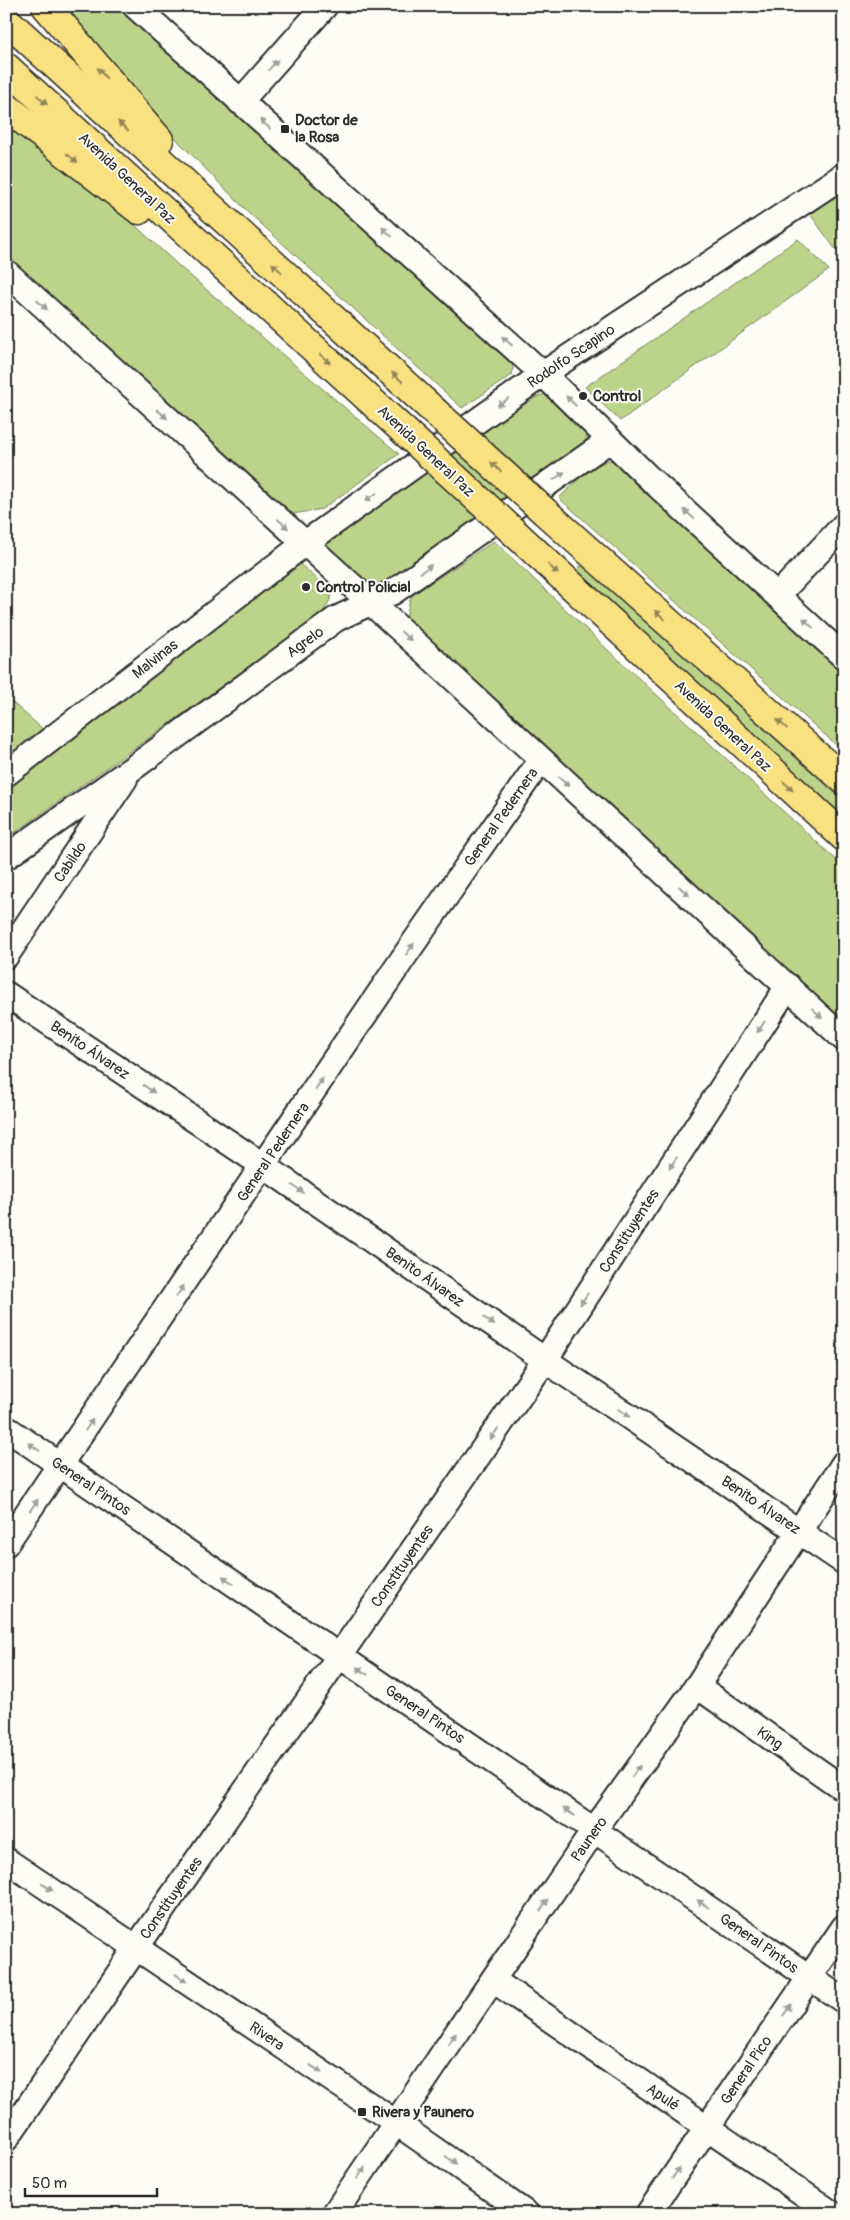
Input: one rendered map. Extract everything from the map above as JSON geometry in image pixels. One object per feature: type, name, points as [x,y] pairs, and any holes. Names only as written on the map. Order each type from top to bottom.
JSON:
[{"type":"highway","points":[[46,6],[236,230]]},
{"type":"highway","points":[[6,20],[545,512],[844,780]]},
{"type":"highway","name":"Avenida General Paz","points":[[6,67],[844,837]]},
{"type":"highway","points":[[6,107],[289,326]]},
{"type":"street","points":[[135,6],[543,374],[647,476],[844,657]]},
{"type":"street","points":[[240,102],[325,6]]},
{"type":"street","name":"Rodolfo Scapino","points":[[304,544],[543,374],[844,175]]},
{"type":"street","points":[[6,272],[424,651],[844,1039]]},
{"type":"street","name":"Agrelo","points":[[6,856],[133,768],[336,619],[393,592],[610,440]]},
{"type":"street","points":[[778,595],[844,525]]},
{"type":"street","name":"Malvinas","points":[[6,774],[304,544]]},
{"type":"street","points":[[336,619],[342,598],[340,575]]},
{"type":"street","name":"General Pedernera","points":[[6,1544],[61,1466],[403,959],[541,760]]},
{"type":"street","name":"Cabildo","points":[[6,956],[133,768]]},
{"type":"street","name":"Constituyentes","points":[[6,2139],[136,1948],[545,1360],[788,986]]},
{"type":"street","name":"Benito Álvarez","points":[[6,994],[264,1166],[545,1360],[844,1562]]},
{"type":"street","name":"General Pintos","points":[[6,1428],[844,2001]]},
{"type":"street","name":"Paunero","points":[[334,2214],[595,1829],[697,1686],[844,1464]]},
{"type":"street","name":"King","points":[[697,1686],[844,1789]]},
{"type":"street","name":"Rivera","points":[[6,1860],[528,2214]]},
{"type":"street","name":"General Pico","points":[[648,2214],[844,1927]]},
{"type":"street","name":"Apulé","points":[[493,1980],[833,2214]]},
{"type":"green space","points":[[60,6],[123,6],[511,363],[513,367],[512,375],[462,408],[246,210],[180,143]]},
{"type":"green space","points":[[6,120],[112,204],[180,267],[399,454],[322,509],[293,514],[55,310],[6,262]]},
{"type":"green space","points":[[844,190],[844,244],[836,250],[810,214]]},
{"type":"green space","points":[[798,239],[829,270],[620,421],[585,387]]},
{"type":"green space","points":[[548,394],[586,429],[587,437],[584,444],[378,588],[367,583],[320,545],[326,532],[538,396]]},
{"type":"green space","points":[[608,460],[621,462],[844,665],[844,752],[559,498],[587,471]]},
{"type":"green space","points":[[494,541],[608,650],[844,867],[844,1022],[406,618],[411,596]]},
{"type":"green space","points":[[294,559],[332,592],[330,600],[321,616],[6,839],[6,785]]},
{"type":"green space","points":[[584,566],[844,801],[844,818],[578,571],[579,567]]},
{"type":"green space","points":[[6,697],[45,731],[6,759]]},
{"type":"place","name":"Doctor de la Rosa","points":[[285,129]]},
{"type":"place","name":"Control","points":[[583,396]]},
{"type":"place","name":"Control Policial","points":[[306,587]]},
{"type":"place","name":"Rivera y Paunero","points":[[362,2112]]}]
